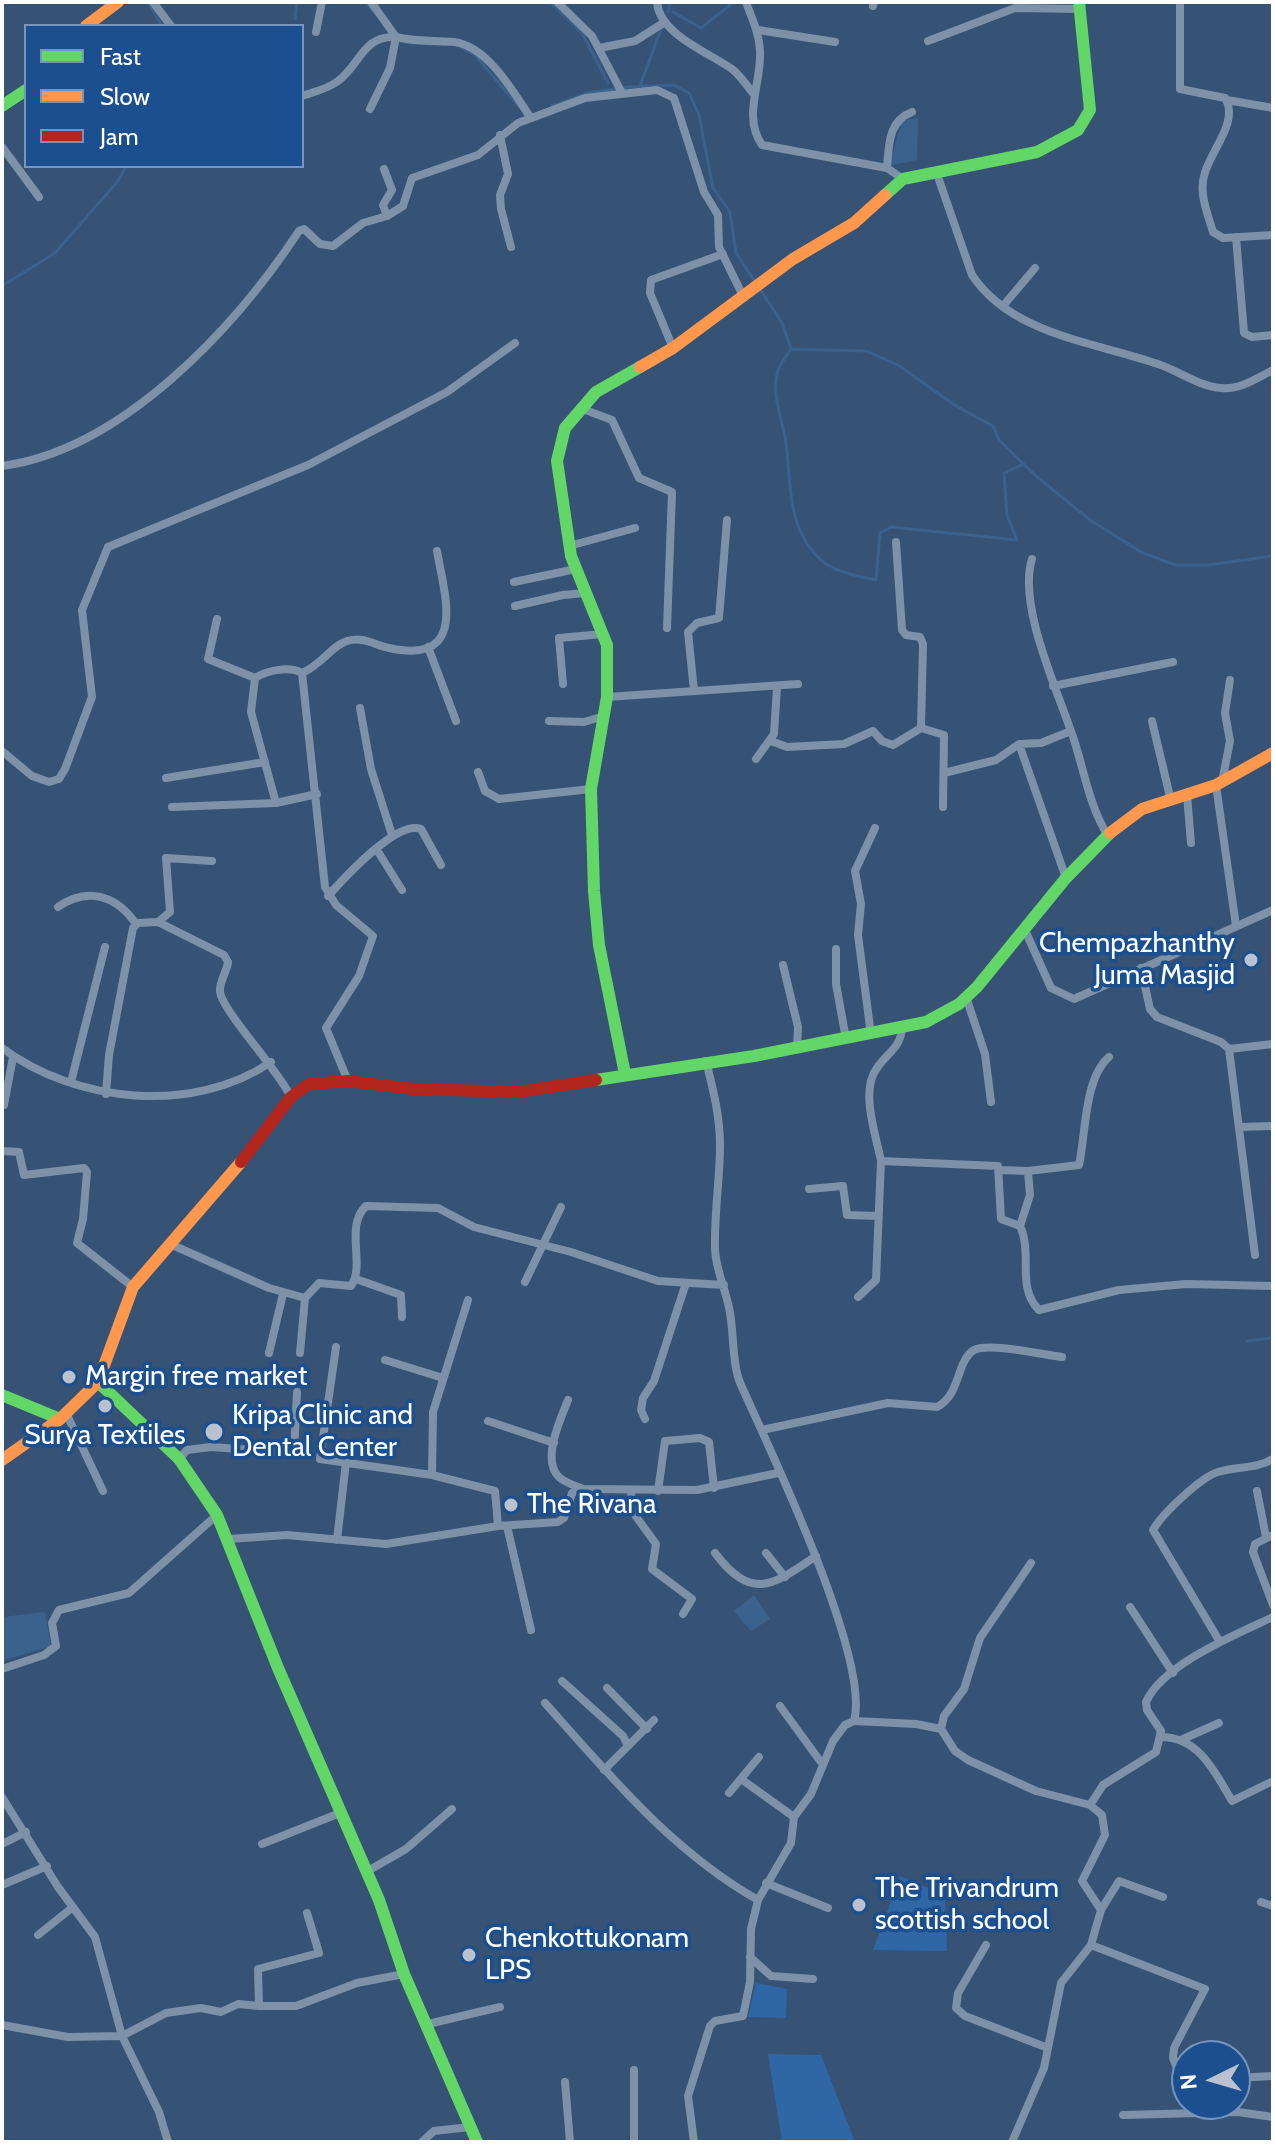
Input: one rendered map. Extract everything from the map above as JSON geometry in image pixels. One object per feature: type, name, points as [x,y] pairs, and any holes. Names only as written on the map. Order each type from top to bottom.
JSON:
[{"type":"main road","points":[[89,24],[118,2]]},
{"type":"main road","points":[[625,1074],[595,916],[591,789],[607,697],[607,645],[569,546],[557,461],[565,428],[596,392],[673,348],[766,279],[847,229],[903,179],[1037,152],[1062,141],[1084,124],[1090,110],[1079,5]]},
{"type":"main road","points":[[2,106],[24,91]]},
{"type":"main road","points":[[2,1460],[63,1416],[98,1382],[133,1287],[259,1141],[291,1097],[309,1084],[348,1081],[414,1089],[518,1092],[871,1035],[902,1029],[940,1016],[966,997],[1066,878],[1108,836],[1142,809],[1219,783],[1273,753]]},
{"type":"main road","points":[[98,1382],[179,1459],[217,1515],[229,1539],[259,1623],[477,2142]]},
{"type":"main road","points":[[2,1395],[63,1416]]},
{"type":"street","points":[[153,2],[170,24]]},
{"type":"street","points":[[316,32],[322,2]]},
{"type":"street","points":[[370,109],[390,68],[396,41],[371,2]]},
{"type":"street","points":[[557,2],[581,21],[622,90]]},
{"type":"street","points":[[657,2],[658,14],[677,34],[735,71],[753,93]]},
{"type":"street","points":[[746,2],[758,30],[761,54],[753,93],[754,121],[762,145],[887,168],[903,179]]},
{"type":"street","points":[[1180,2],[1180,89],[1273,108]]},
{"type":"street","points":[[928,41],[1015,8],[1079,5]]},
{"type":"street","points":[[599,48],[635,41],[665,22]]},
{"type":"street","points":[[758,30],[835,42]]},
{"type":"street","points":[[304,95],[341,80],[363,49],[382,37],[396,41],[456,42],[478,53],[527,113]]},
{"type":"street","points":[[2,466],[28,462],[63,448],[165,388],[246,302],[299,231],[309,231],[320,244],[329,247],[363,223],[387,216],[406,202],[409,180],[478,155],[527,113],[585,98],[622,90],[664,90],[674,98],[704,192],[718,215],[719,247],[749,293]]},
{"type":"street","points":[[1227,100],[1229,114],[1204,172],[1203,191],[1213,232],[1218,237],[1273,235]]},
{"type":"street","points":[[887,168],[892,130],[902,115],[912,112]]},
{"type":"street","points":[[500,135],[508,174],[500,195],[501,209],[511,247]]},
{"type":"street","points":[[2,147],[39,197]]},
{"type":"street","points":[[384,169],[392,190],[383,205],[387,216]]},
{"type":"street","points":[[937,174],[972,275],[1003,306],[1077,341],[1160,364],[1199,383],[1237,387],[1273,370]]},
{"type":"street","points":[[1236,237],[1244,333],[1252,337],[1273,335]]},
{"type":"street","points":[[673,348],[650,293],[651,280],[723,254]]},
{"type":"street","points":[[1003,306],[1035,268]]},
{"type":"street","points":[[2,751],[40,780],[59,779],[65,769],[92,697],[82,610],[108,547],[308,465],[447,392],[515,343]]},
{"type":"street","points":[[580,408],[612,420],[639,478],[672,492],[667,628]]},
{"type":"street","points":[[694,691],[688,632],[697,623],[719,618],[727,520]]},
{"type":"street","points":[[569,546],[635,528]]},
{"type":"street","points":[[896,542],[902,630],[906,635],[920,637],[923,644],[921,728]]},
{"type":"street","points":[[302,673],[318,666],[346,641],[370,640],[406,650],[428,647],[439,640],[449,620],[437,551]]},
{"type":"street","points":[[1032,559],[1026,586],[1053,686],[1071,731],[1096,818],[1108,836]]},
{"type":"street","points":[[514,582],[576,569]]},
{"type":"street","points":[[515,606],[586,593]]},
{"type":"street","points":[[217,619],[208,659],[255,678]]},
{"type":"street","points":[[563,684],[559,638],[603,634]]},
{"type":"street","points":[[428,647],[456,721]]},
{"type":"street","points":[[1053,686],[1173,662]]},
{"type":"street","points":[[276,803],[251,712],[255,678],[264,672],[294,669],[302,673]]},
{"type":"street","points":[[302,673],[328,896],[373,936],[359,976],[326,1028],[348,1081]]},
{"type":"street","points":[[1230,680],[1225,713],[1230,741],[1219,783],[1236,926]]},
{"type":"street","points":[[607,697],[798,684]]},
{"type":"street","points":[[756,759],[771,741],[776,727],[777,687]]},
{"type":"street","points":[[360,708],[371,769],[392,835]]},
{"type":"street","points":[[549,721],[584,722],[604,716]]},
{"type":"street","points":[[1152,721],[1171,801]]},
{"type":"street","points":[[771,741],[787,747],[844,744],[873,731],[882,741],[893,745],[921,728],[944,735],[943,807]]},
{"type":"street","points":[[944,773],[996,760],[1019,744],[1041,743],[1071,731]]},
{"type":"street","points":[[1019,744],[1066,878]]},
{"type":"street","points":[[166,778],[265,762]]},
{"type":"street","points":[[478,772],[485,791],[499,799],[591,789]]},
{"type":"street","points":[[172,807],[276,803],[317,794]]},
{"type":"street","points":[[1187,795],[1191,843]]},
{"type":"street","points":[[328,896],[350,871],[392,835],[409,827],[421,829],[441,865]]},
{"type":"street","points":[[871,1035],[858,935],[861,904],[855,871],[875,828]]},
{"type":"street","points":[[377,850],[402,890]]},
{"type":"street","points":[[158,922],[170,912],[166,858],[212,861]]},
{"type":"street","points":[[58,907],[84,895],[94,895],[112,900],[136,924]]},
{"type":"street","points":[[1023,928],[1051,988],[1059,995],[1074,999],[1273,910]]},
{"type":"street","points":[[136,924],[158,922],[224,955],[228,962],[220,983],[223,1003],[271,1062],[291,1097]]},
{"type":"street","points":[[106,1094],[109,1055],[131,935],[136,924]]},
{"type":"street","points":[[71,1082],[105,947]]},
{"type":"street","points":[[836,949],[836,984],[846,1039]]},
{"type":"street","points":[[783,965],[798,1027],[797,1048]]},
{"type":"street","points":[[1141,968],[1150,1009],[1157,1017],[1221,1042],[1229,1049],[1255,1255]]},
{"type":"street","points":[[966,997],[985,1054],[991,1102]]},
{"type":"street","points":[[858,1297],[876,1280],[881,1161],[870,1091],[873,1074],[901,1043],[902,1029]]},
{"type":"street","points":[[1229,1049],[1273,1044]]},
{"type":"street","points":[[2,1048],[41,1073],[106,1094],[182,1093],[241,1080],[271,1062]]},
{"type":"street","points":[[4,1105],[13,1057]]},
{"type":"street","points":[[881,1161],[993,1165],[999,1170],[1028,1171],[1079,1165],[1084,1117],[1098,1066],[1109,1057]]},
{"type":"street","points":[[706,1061],[720,1142],[715,1251],[724,1285],[739,1382],[816,1556],[854,1679],[858,1707],[854,1721]]},
{"type":"street","points":[[1239,1127],[1273,1126]]},
{"type":"street","points":[[2,1151],[19,1152],[24,1175],[84,1168],[87,1172],[83,1219],[77,1243],[133,1287]]},
{"type":"street","points":[[999,1170],[1001,1219],[1020,1226],[1025,1236],[1026,1288],[1031,1302],[1039,1310],[1119,1290],[1186,1284],[1273,1286]]},
{"type":"street","points":[[1020,1226],[1030,1195],[1028,1171]]},
{"type":"street","points":[[809,1189],[843,1186],[847,1215],[878,1216]]},
{"type":"street","points":[[300,1353],[305,1298],[319,1283],[351,1286],[356,1279],[357,1222],[361,1209],[372,1204],[438,1208],[474,1227],[541,1243],[658,1281],[724,1285]]},
{"type":"street","points":[[525,1282],[541,1243],[561,1207]]},
{"type":"street","points":[[170,1244],[283,1294],[305,1298]]},
{"type":"street","points":[[356,1279],[401,1295],[402,1317]]},
{"type":"street","points":[[645,1419],[641,1410],[643,1398],[654,1381],[686,1283]]},
{"type":"street","points":[[269,1353],[283,1294]]},
{"type":"street","points":[[432,1475],[433,1412],[468,1300]]},
{"type":"street","points":[[336,1347],[320,1459],[432,1475],[495,1491],[531,1630]]},
{"type":"street","points":[[762,1430],[888,1403],[937,1407],[951,1396],[968,1355],[982,1348],[1062,1357]]},
{"type":"street","points":[[385,1360],[443,1378]]},
{"type":"street","points":[[179,1459],[187,1450],[211,1447],[294,1453],[297,1392]]},
{"type":"street","points":[[568,1400],[554,1443],[556,1472],[572,1488],[658,1491],[714,1488],[778,1473]]},
{"type":"street","points":[[63,1416],[103,1491]]},
{"type":"street","points":[[488,1421],[554,1443]]},
{"type":"street","points":[[658,1491],[665,1441],[678,1438],[709,1442],[714,1488]]},
{"type":"street","points":[[1220,1642],[1153,1530],[1165,1514],[1216,1472],[1264,1465],[1273,1459]]},
{"type":"street","points":[[337,1540],[346,1462]]},
{"type":"street","points":[[229,1539],[287,1535],[386,1544],[502,1526],[558,1522],[564,1518],[572,1488]]},
{"type":"street","points":[[631,1490],[632,1511],[656,1544],[652,1569],[692,1599],[683,1614]]},
{"type":"street","points":[[1257,1491],[1270,1536],[1255,1544],[1253,1552],[1273,1605]]},
{"type":"street","points":[[2,1669],[44,1655],[56,1646],[52,1623],[59,1610],[129,1593],[217,1515]]},
{"type":"street","points":[[715,1553],[733,1575],[751,1584],[770,1585],[816,1556]]},
{"type":"street","points":[[766,1553],[785,1577]]},
{"type":"street","points":[[1031,1563],[980,1638],[964,1689],[944,1716],[941,1729],[955,1751],[968,1760],[1036,1791],[1090,1805],[1102,1815],[1105,1835],[1082,1881],[1101,1910]]},
{"type":"street","points":[[1130,1607],[1173,1673]]},
{"type":"street","points":[[1090,1805],[1103,1785],[1156,1752],[1161,1737],[1146,1702],[1159,1684],[1220,1642],[1273,1617]]},
{"type":"street","points":[[562,1681],[623,1736],[628,1746]]},
{"type":"street","points":[[607,1688],[647,1729]]},
{"type":"street","points":[[545,1703],[604,1770],[698,1861],[758,1900]]},
{"type":"street","points":[[780,1706],[823,1765]]},
{"type":"street","points":[[604,1770],[654,1720]]},
{"type":"street","points":[[694,2142],[688,2096],[710,2026],[715,2021],[743,2016],[749,1991],[749,1957],[758,1900],[791,1843],[794,1817],[811,1794],[833,1741],[845,1725],[854,1721],[916,1724],[941,1729]]},
{"type":"street","points":[[1161,1737],[1183,1739],[1219,1723]]},
{"type":"street","points":[[1183,1739],[1203,1755],[1232,1801],[1273,1781]]},
{"type":"street","points":[[729,1793],[759,1757]]},
{"type":"street","points":[[741,1779],[794,1817]]},
{"type":"street","points":[[2,1797],[95,1937],[122,2036],[159,2112],[168,2142]]},
{"type":"street","points":[[366,1872],[406,1849],[452,1809]]},
{"type":"street","points":[[262,1844],[340,1813]]},
{"type":"street","points":[[2,1844],[26,1832]]},
{"type":"street","points":[[2,1885],[47,1866]]},
{"type":"street","points":[[1012,2142],[1033,2097],[1048,2048],[1061,1983],[1091,1945],[1101,1910],[1119,1881],[1163,1897]]},
{"type":"street","points":[[766,1883],[828,1908]]},
{"type":"street","points":[[1261,1902],[1273,1906]]},
{"type":"street","points":[[38,1935],[73,1907]]},
{"type":"street","points":[[259,2006],[258,1969],[319,1953],[307,1913]]},
{"type":"street","points":[[986,1945],[958,1993],[956,2008],[965,2016],[1048,2048]]},
{"type":"street","points":[[1091,1945],[1205,1989],[1178,2040]]},
{"type":"street","points":[[749,1957],[771,1976],[813,1979]]},
{"type":"street","points":[[2,2025],[68,2037],[122,2036],[166,2013],[201,2008],[221,2012],[238,2004],[296,2006],[357,1983],[404,1974]]},
{"type":"street","points":[[428,2024],[500,2007]]},
{"type":"street","points":[[634,2070],[634,2142]]},
{"type":"street","points":[[1251,2077],[1273,2076]]},
{"type":"street","points":[[565,2082],[570,2142]]},
{"type":"street","points":[[1123,2115],[1238,2112],[1273,2117]]},
{"type":"street","points":[[422,2142],[434,2131],[470,2127]]},
{"type":"shaded area","points":[[918,118],[917,160],[889,166],[902,121]]},
{"type":"shaded area","points":[[754,1595],[770,1619],[751,1631],[734,1611]]},
{"type":"shaded area","points":[[45,1612],[51,1646],[2,1661],[2,1617]]},
{"type":"shaded area","points":[[900,1876],[945,1895],[947,1951],[873,1950]]},
{"type":"shaded area","points":[[756,1983],[787,1989],[786,2018],[748,2017]]},
{"type":"shaded area","points":[[768,2054],[821,2055],[855,2142],[782,2142]]},
{"type":"waterway","points":[[148,2],[161,24]]},
{"type":"waterway","points":[[295,19],[297,2]]},
{"type":"waterway","points":[[366,2],[373,11]]},
{"type":"waterway","points":[[550,2],[582,33],[608,83]]},
{"type":"waterway","points":[[668,12],[670,2]]},
{"type":"waterway","points":[[673,12],[701,28],[734,2]]},
{"type":"waterway","points":[[640,86],[661,29]]},
{"type":"waterway","points":[[409,43],[445,45]]},
{"type":"waterway","points":[[461,48],[475,55],[519,107]]},
{"type":"waterway","points":[[552,106],[588,93],[628,87],[674,85],[689,93],[699,115],[713,188],[730,212],[736,253],[756,283]]},
{"type":"waterway","points":[[2,286],[55,253],[118,181],[125,168]]},
{"type":"waterway","points":[[760,289],[782,323],[791,349],[866,351],[898,365],[956,406],[993,426],[999,440],[1036,476],[1090,520],[1141,552],[1175,565],[1208,565],[1273,556]]},
{"type":"waterway","points":[[791,349],[776,378],[791,498],[805,541],[821,560],[835,569],[876,580],[880,533],[891,527],[1017,540],[1007,515],[1004,473],[1024,464]]},
{"type":"waterway","points":[[1247,1341],[1273,1338]]},
{"type":"traffic: fast","points":[[885,195],[903,179],[1037,152],[1078,130],[1090,110],[1079,2]]},
{"type":"traffic: fast","points":[[2,106],[24,91]]},
{"type":"traffic: fast","points":[[625,1074],[599,945],[594,891],[591,789],[607,697],[607,645],[571,556],[557,461],[565,428],[596,392],[640,367]]},
{"type":"traffic: fast","points":[[596,1080],[754,1056],[926,1022],[959,1004],[977,987],[1066,878],[1110,833]]},
{"type":"traffic: fast","points":[[98,1382],[179,1459],[217,1515],[278,1668],[379,1900],[404,1974],[477,2142]]},
{"type":"traffic: fast","points":[[2,1395],[60,1419]]},
{"type":"traffic: slow","points":[[89,24],[118,2]]},
{"type":"traffic: slow","points":[[640,367],[673,348],[793,259],[854,223],[885,195]]},
{"type":"traffic: slow","points":[[1110,833],[1142,809],[1216,785],[1273,753]]},
{"type":"traffic: slow","points":[[2,1460],[60,1419],[98,1382],[133,1287],[241,1162]]},
{"type":"traffic: jam","points":[[241,1162],[291,1097],[309,1084],[348,1081],[414,1089],[518,1092],[596,1080]]},
{"type":"place","name":"Chempazhanthy Juma Masjid","points":[[1251,960]]},
{"type":"place","name":"Margin free market","points":[[69,1377]]},
{"type":"place","name":"Surya Textiles","points":[[105,1406]]},
{"type":"place","name":"Kripa Clinic and Dental Center","points":[[214,1432]]},
{"type":"place","name":"The Rivana","points":[[511,1505]]},
{"type":"place","name":"The Trivandrum scottish school","points":[[859,1905]]},
{"type":"place","name":"Chenkottukonam LPS","points":[[469,1955]]}]
